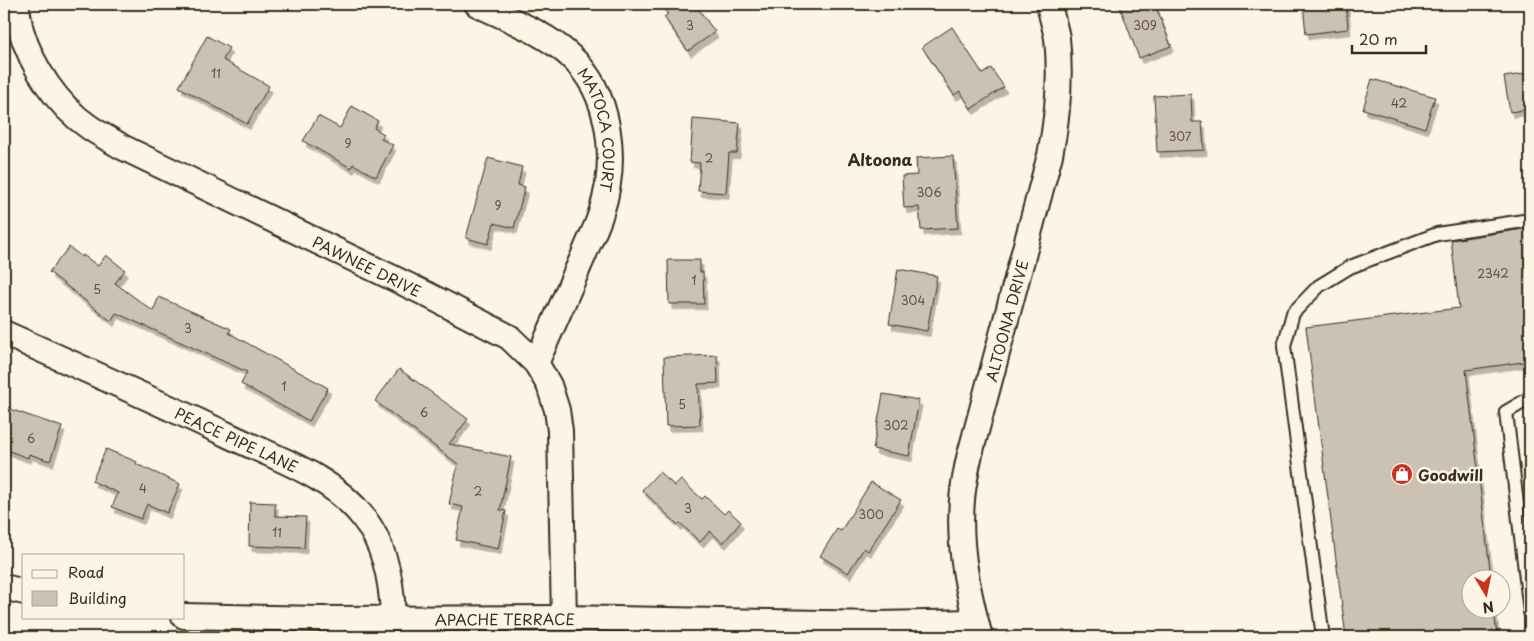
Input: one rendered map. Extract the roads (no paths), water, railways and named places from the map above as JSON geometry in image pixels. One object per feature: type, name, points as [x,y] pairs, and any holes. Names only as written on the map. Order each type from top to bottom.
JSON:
[{"type":"street","name":"PAWNEE DRIVE","points":[[16,4],[22,30],[34,61],[51,89],[68,109],[88,126],[122,147],[415,289],[501,333],[536,363],[549,385],[558,410],[564,618]]},
{"type":"street","name":"MATOCA COURT","points":[[477,4],[548,39],[570,55],[588,77],[600,101],[606,122],[610,155],[608,181],[601,213],[536,363]]},
{"type":"street","name":"ALTOONA DRIVE","points":[[978,629],[966,584],[961,542],[962,500],[969,458],[1055,129],[1059,84],[1057,37],[1049,4]]},
{"type":"street","name":"PEACE PIPE LANE","points":[[4,333],[181,412],[319,478],[343,495],[364,518],[376,538],[387,568],[393,617]]},
{"type":"street","points":[[4,587],[22,592]]},
{"type":"street","name":"APACHE TERRACE","points":[[185,616],[320,619],[393,617],[564,618],[878,624],[978,629]]},
{"type":"lane","points":[[1324,637],[1284,346],[1294,313],[1319,286],[1350,267],[1437,234],[1530,220]]},
{"type":"lane","points":[[1530,398],[1506,412],[1530,612]]},
{"type":"place","name":"Goodwill","points":[[1402,474]]},
{"type":"district","name":"Altoona","points":[[880,159]]}]
